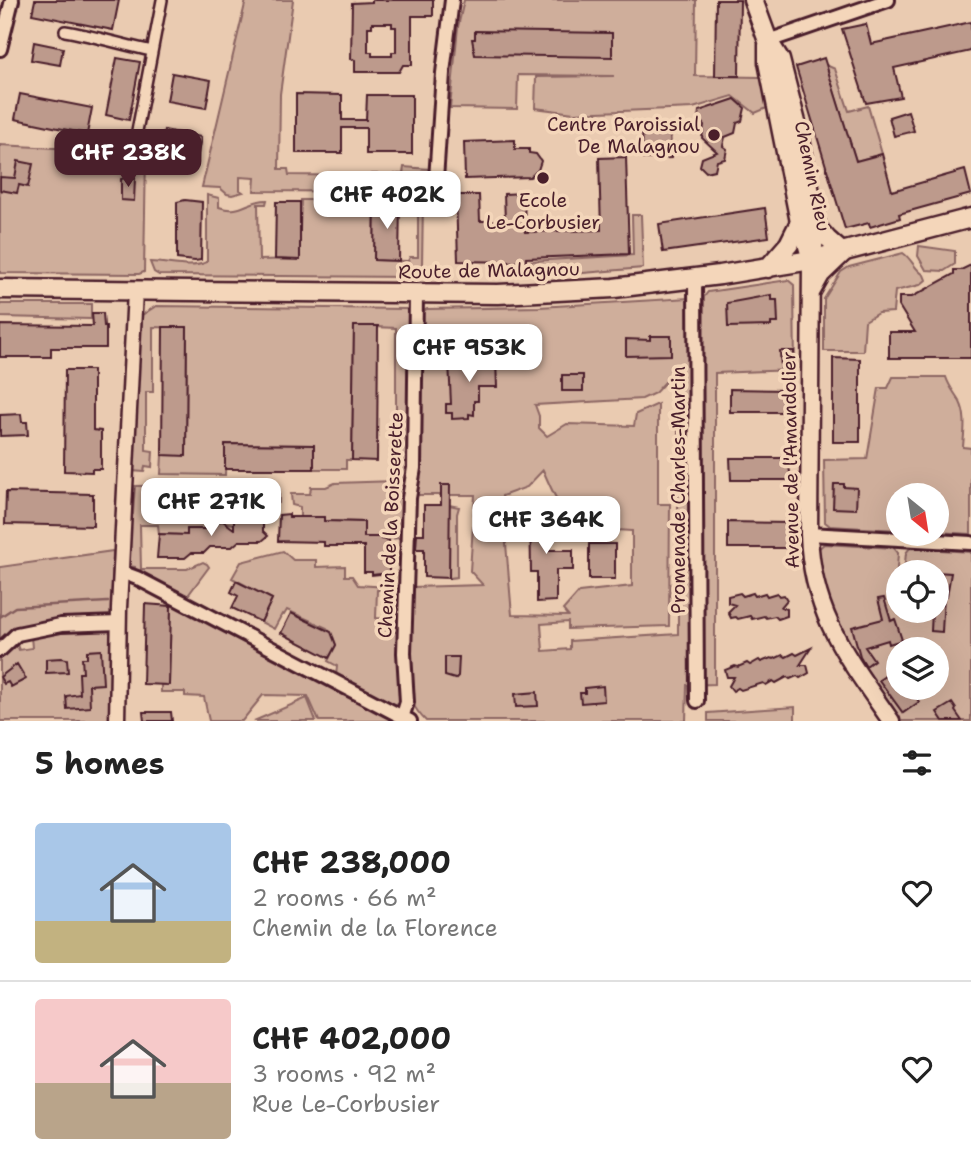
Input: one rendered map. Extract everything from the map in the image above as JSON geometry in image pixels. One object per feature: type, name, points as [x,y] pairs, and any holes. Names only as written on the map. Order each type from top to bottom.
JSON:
[{"type":"main road","name":"Chemin Rieu","points":[[753,0],[768,41],[768,62],[808,223],[811,260]]},
{"type":"main road","name":"Route de Malagnou","points":[[0,289],[416,294],[565,291],[768,268],[844,253],[971,218]]},
{"type":"main road","points":[[768,268],[808,223],[844,253],[821,275],[810,293]]},
{"type":"main road","name":"Avenue de l'Amandolier","points":[[811,260],[809,534],[813,577],[828,624],[843,652],[891,721]]},
{"type":"street","points":[[0,49],[12,0]]},
{"type":"street","points":[[137,131],[162,0]]},
{"type":"street","points":[[435,195],[443,73],[452,0]]},
{"type":"street","points":[[768,41],[888,0]]},
{"type":"street","points":[[65,31],[152,51]]},
{"type":"street","name":"Promenade Charles-Martin","points":[[695,278],[697,701]]},
{"type":"street","points":[[117,721],[121,572],[135,291]]},
{"type":"street","name":"Chemin de la Boisserette","points":[[406,718],[404,653],[409,498],[414,468],[416,294]]},
{"type":"street","points":[[809,534],[971,543]]},
{"type":"street","points":[[121,572],[406,718]]},
{"type":"street","points":[[0,650],[17,634],[61,625],[119,623]]},
{"type":"shaded area","points":[[246,0],[293,0],[280,94],[279,169],[288,169],[289,175],[372,176],[403,174],[404,167],[429,169],[427,187],[418,187],[418,192],[254,191],[255,178],[240,177],[240,190],[243,192],[232,195],[220,188],[202,187]]},
{"type":"shaded area","points":[[464,0],[696,0],[695,76],[761,77],[767,108],[755,113],[733,96],[693,108],[574,113],[535,108],[536,77],[614,76],[518,75],[517,109],[450,108],[458,27]]},
{"type":"shaded area","points":[[826,65],[835,69],[849,111],[868,106],[882,154],[856,161]]},
{"type":"shaded area","points":[[0,145],[146,153],[144,272],[0,273]]},
{"type":"shaded area","points":[[207,195],[219,198],[219,207],[227,209],[267,200],[266,204],[258,204],[259,260],[299,259],[301,200],[324,200],[325,203],[333,203],[335,200],[375,200],[374,260],[408,261],[410,257],[418,257],[418,203],[423,203],[422,265],[414,277],[159,275],[154,272],[150,262],[186,266],[207,262]]},
{"type":"shaded area","points":[[632,215],[641,215],[643,268],[535,277],[531,261],[633,255]]},
{"type":"shaded area","points":[[919,246],[955,251],[955,264],[944,271],[926,270],[918,256]]},
{"type":"shaded area","points":[[903,253],[926,280],[920,285],[895,291],[893,312],[878,313],[865,321],[863,351],[824,351],[824,299],[841,272],[849,267]]},
{"type":"shaded area","points":[[788,280],[794,285],[795,370],[715,373],[715,684],[687,685],[686,721],[426,721],[417,711],[410,691],[408,646],[412,587],[483,585],[470,571],[475,495],[414,495],[422,312],[427,309],[539,307],[689,298],[689,373],[703,373],[704,297],[708,292]],"holes":[[[665,382],[678,383],[678,634],[570,641],[570,649],[543,651],[541,624],[568,622],[568,629],[669,626],[670,504],[658,504],[658,404],[636,414],[634,426],[567,424],[547,436],[539,428],[535,405],[642,399],[655,393]],[[543,470],[559,503],[574,520],[596,528],[632,531],[632,586],[579,592],[563,610],[568,616],[512,615],[502,496],[527,487]]]},
{"type":"shaded area","points":[[0,304],[91,304],[91,319],[0,317]]},
{"type":"shaded area","points":[[156,306],[406,309],[412,318],[410,461],[404,538],[364,539],[364,522],[324,521],[324,517],[300,517],[300,507],[292,505],[291,494],[310,494],[311,487],[326,487],[335,483],[396,481],[396,328],[354,326],[352,460],[346,460],[346,469],[314,469],[313,445],[226,444],[225,475],[161,474],[162,455],[186,455],[187,328],[153,327],[153,392],[146,392],[146,450],[153,451],[152,467],[145,466],[144,472],[132,471],[139,317]]},
{"type":"shaded area","points":[[893,377],[946,377],[962,407],[963,447],[971,448],[971,534],[949,533],[949,483],[886,483],[886,529],[830,526],[825,522],[824,460],[867,459],[879,388],[888,388]]},
{"type":"shaded area","points":[[212,485],[213,495],[279,494],[279,503],[265,503],[263,517],[235,518],[234,524],[217,521],[206,524],[206,529],[187,535],[159,534],[158,525],[140,525],[141,569],[187,569],[203,562],[209,567],[186,598],[135,571],[135,567],[127,566],[135,486]]},
{"type":"shaded area","points":[[449,505],[459,507],[457,577],[449,578]]},
{"type":"shaded area","points":[[824,544],[894,548],[898,553],[898,560],[886,560],[886,623],[949,623],[949,560],[905,560],[906,553],[910,548],[971,552],[971,721],[901,721],[887,700],[949,700],[949,637],[886,637],[886,699],[838,627],[826,595],[817,550]]},
{"type":"shaded area","points":[[113,551],[111,619],[0,643],[0,567]]},
{"type":"shaded area","points":[[283,551],[293,560],[316,560],[316,567],[345,566],[345,576],[352,576],[358,585],[387,587],[387,590],[377,590],[376,618],[386,619],[391,631],[401,633],[403,699],[395,705],[336,676],[337,666],[328,661],[336,645],[327,628],[287,610],[274,629],[261,622],[272,599],[232,578],[241,562]]},
{"type":"shaded area","points":[[171,605],[188,611],[401,721],[319,721],[308,696],[263,695],[242,721],[209,721],[204,697],[185,696],[185,692],[161,692],[161,685],[169,684]]},
{"type":"shaded area","points":[[108,628],[113,632],[111,721],[0,721],[0,657],[16,642],[19,650],[32,648],[31,636],[76,629]]},
{"type":"shaded area","points":[[307,698],[316,721],[254,721]]},
{"type":"shaded area","points":[[795,707],[795,721],[708,721],[708,713]]},
{"type":"building","points":[[35,0],[119,0],[113,30],[32,14]]},
{"type":"building","points":[[433,0],[433,16],[412,16],[412,65],[403,65],[399,72],[355,72],[355,60],[351,59],[352,3]],"holes":[[[372,23],[392,23],[392,27],[396,27],[396,52],[392,52],[392,56],[372,56],[372,52],[368,52],[368,27],[372,27]]]},
{"type":"building","points":[[716,0],[740,0],[739,76],[715,76]]},
{"type":"building","points":[[971,22],[971,51],[894,68],[901,97],[866,103],[842,29],[866,24],[871,44]]},
{"type":"building","points":[[475,31],[612,33],[612,57],[475,55],[472,39],[475,39]]},
{"type":"building","points":[[34,42],[63,48],[60,65],[31,60]]},
{"type":"building","points":[[117,58],[140,62],[129,120],[106,115]]},
{"type":"building","points":[[824,58],[856,161],[882,154],[892,191],[965,170],[971,194],[899,214],[900,218],[870,227],[869,223],[845,229],[796,67]]},
{"type":"building","points":[[172,73],[211,80],[206,108],[167,101]]},
{"type":"building","points":[[20,94],[92,108],[87,134],[15,119]]},
{"type":"building","points":[[296,94],[342,95],[342,120],[366,120],[367,95],[412,95],[412,154],[366,154],[366,128],[342,128],[342,153],[296,153]]},
{"type":"building","name":"Centre Paroissial De Malagnou","points":[[735,99],[745,108],[742,121],[737,123],[735,133],[725,137],[725,159],[717,161],[715,170],[706,172],[700,166],[702,158],[717,152],[702,138],[704,125],[698,119],[699,111]]},
{"type":"building","points":[[908,111],[914,131],[894,136],[889,117]]},
{"type":"building","points":[[670,125],[671,158],[643,159],[642,127]]},
{"type":"building","points":[[164,130],[201,137],[196,166],[159,159]]},
{"type":"building","points":[[515,140],[515,149],[529,149],[529,153],[536,154],[541,161],[538,170],[530,177],[465,179],[464,142]]},
{"type":"building","points":[[626,157],[629,254],[526,258],[526,268],[519,268],[518,262],[458,261],[456,195],[479,195],[480,221],[505,221],[504,194],[524,193],[525,232],[601,230],[599,158]]},
{"type":"building","points":[[18,161],[33,164],[28,187],[19,185],[17,193],[0,190],[0,177],[15,178]]},
{"type":"building","points":[[135,178],[134,201],[121,200],[121,179]]},
{"type":"building","points":[[375,201],[400,202],[399,261],[374,260]]},
{"type":"building","points":[[177,202],[202,202],[201,260],[177,259]]},
{"type":"building","points":[[276,202],[300,202],[300,260],[275,259]]},
{"type":"building","points":[[765,208],[769,237],[663,252],[659,224]]},
{"type":"building","points":[[971,265],[971,358],[889,358],[889,332],[915,332],[899,306],[899,297],[912,297],[954,274],[954,270]]},
{"type":"building","points":[[771,295],[771,300],[777,300],[778,323],[771,323],[771,326],[728,327],[727,303]]},
{"type":"building","points":[[92,313],[103,313],[106,348],[51,348],[51,357],[0,357],[0,325],[93,326]]},
{"type":"building","points":[[354,326],[378,326],[377,461],[352,460]]},
{"type":"building","points":[[163,327],[187,327],[186,456],[162,455]]},
{"type":"building","points":[[650,336],[671,336],[671,355],[626,356],[626,339],[650,340]]},
{"type":"building","points":[[780,351],[794,351],[794,370],[781,370]]},
{"type":"building","points":[[474,355],[482,355],[483,360],[496,360],[497,387],[478,387],[474,415],[452,419],[452,413],[446,413],[446,404],[451,404],[449,361],[474,360]]},
{"type":"building","points":[[833,358],[860,359],[860,442],[833,442]]},
{"type":"building","points":[[65,370],[93,370],[93,430],[101,431],[101,469],[92,469],[92,472],[64,471]]},
{"type":"building","points":[[562,375],[583,375],[583,391],[562,391]]},
{"type":"building","points":[[730,389],[789,390],[792,412],[730,412]]},
{"type":"building","points":[[21,414],[22,422],[27,422],[28,435],[0,436],[0,415]]},
{"type":"building","points":[[225,444],[314,445],[314,469],[225,469]]},
{"type":"building","points":[[730,458],[788,458],[791,480],[731,480]]},
{"type":"building","points":[[834,484],[857,488],[856,509],[833,508]]},
{"type":"building","points":[[441,485],[450,485],[449,578],[424,577],[424,549],[416,549],[417,534],[424,534],[424,505],[441,505]]},
{"type":"building","points":[[6,492],[93,494],[93,526],[5,524]]},
{"type":"building","points":[[530,506],[547,506],[547,550],[573,550],[573,570],[556,570],[556,601],[537,602],[537,572],[531,572]]},
{"type":"building","points":[[289,514],[289,517],[324,517],[324,521],[364,522],[364,537],[389,540],[389,573],[372,575],[372,572],[364,572],[364,546],[324,546],[324,542],[278,541],[279,515]]},
{"type":"building","points":[[263,517],[263,531],[268,536],[262,541],[239,541],[232,547],[210,547],[204,553],[191,553],[185,558],[157,558],[159,534],[187,535],[187,529],[206,529],[206,524],[217,521],[223,521],[234,529],[234,518]]},
{"type":"building","points":[[728,522],[791,523],[791,548],[728,548]]},
{"type":"building","points":[[589,544],[615,544],[615,579],[589,579]]},
{"type":"building","points":[[236,581],[272,599],[261,622],[232,608],[238,596],[231,592]]},
{"type":"building","points":[[740,593],[743,596],[753,593],[755,596],[765,593],[767,596],[777,593],[779,596],[784,595],[787,600],[781,607],[787,609],[787,616],[778,619],[775,616],[731,618],[728,612],[735,605],[728,603],[728,596]]},
{"type":"building","points":[[884,598],[886,623],[896,623],[901,637],[886,637],[886,641],[865,647],[874,660],[866,666],[860,656],[852,627],[883,619],[878,599]]},
{"type":"building","points":[[145,604],[171,606],[169,685],[143,684]]},
{"type":"building","points":[[291,613],[331,632],[336,645],[329,658],[281,633]]},
{"type":"building","points":[[931,623],[942,623],[942,632],[931,631]]},
{"type":"building","points":[[811,648],[800,665],[807,665],[809,673],[800,678],[787,677],[776,683],[773,681],[766,685],[763,683],[733,691],[729,686],[734,677],[727,677],[725,670],[783,655],[797,655]]},
{"type":"building","points":[[101,650],[103,684],[89,685],[90,707],[67,709],[66,696],[80,694],[79,673],[83,673],[82,658],[87,658],[87,651]]},
{"type":"building","points":[[445,657],[459,657],[458,676],[455,679],[445,676]]},
{"type":"building","points":[[46,659],[67,659],[68,672],[46,673]]},
{"type":"building","points":[[17,664],[26,679],[11,687],[8,682],[4,684],[0,677]]},
{"type":"building","points":[[886,675],[886,690],[879,680]]},
{"type":"building","points":[[603,686],[604,701],[581,703],[580,693],[585,693],[585,688]]},
{"type":"building","points":[[537,692],[538,706],[516,707],[515,694]]},
{"type":"building","points":[[894,700],[918,700],[919,702],[903,713]]},
{"type":"building","points":[[952,703],[962,721],[943,721],[937,712]]},
{"type":"building","points":[[143,712],[171,712],[172,721],[144,721]]},
{"type":"waterway","points":[[0,617],[15,607],[108,602]]},
{"type":"place","name":"Centre Paroissial De Malagnou","points":[[714,135]]},
{"type":"place","name":"Ecole Le-Corbusier","points":[[543,178]]}]
